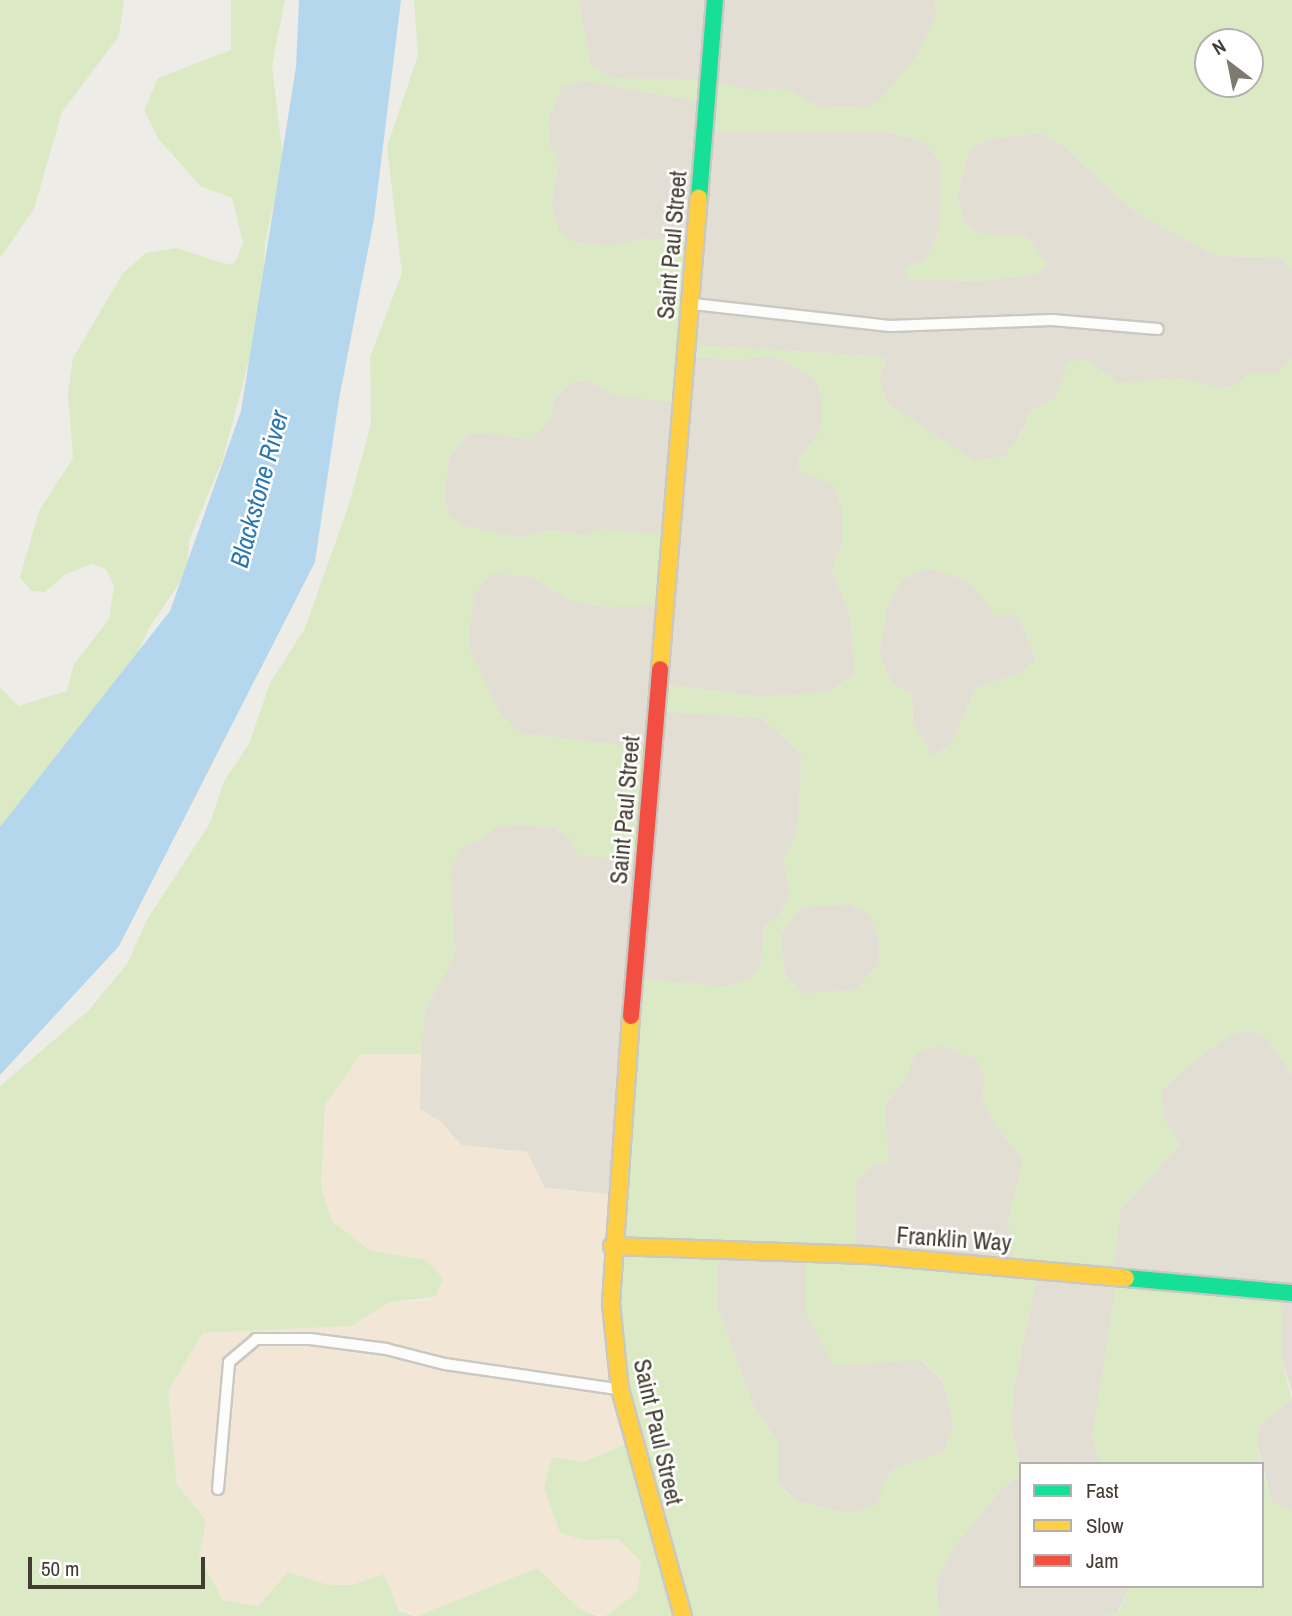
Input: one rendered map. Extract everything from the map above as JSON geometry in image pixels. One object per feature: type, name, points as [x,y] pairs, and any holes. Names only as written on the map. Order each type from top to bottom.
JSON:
[{"type":"main road","name":"Saint Paul Street","points":[[683,1616],[620,1389],[612,1246],[715,0]]},
{"type":"main road","name":"Franklin Way","points":[[612,1246],[867,1255],[1292,1293]]},
{"type":"lane","points":[[690,303],[890,326],[1052,320],[1158,329]]},
{"type":"lane","points":[[218,1489],[229,1362],[256,1339],[310,1339],[386,1349],[445,1364],[620,1389]]},
{"type":"shaded area","points":[[578,0],[933,0],[937,13],[916,57],[880,101],[867,107],[819,108],[788,89],[752,90],[699,80],[615,79],[591,66]]},
{"type":"shaded area","points":[[581,80],[702,102],[711,132],[888,132],[924,142],[941,162],[940,229],[926,259],[906,268],[910,279],[979,281],[1035,274],[1047,265],[1028,238],[978,234],[965,223],[957,196],[969,150],[988,139],[1041,133],[1063,145],[1132,210],[1216,256],[1280,257],[1292,271],[1292,357],[1279,373],[1249,373],[1236,386],[1219,388],[1182,378],[1118,383],[1086,360],[1055,399],[1029,412],[1025,427],[1006,456],[974,461],[887,404],[879,379],[887,357],[691,345],[643,239],[609,246],[572,242],[559,231],[551,207],[559,161],[549,145],[548,121],[561,87]]},
{"type":"shaded area","points":[[689,356],[732,360],[774,356],[814,378],[821,393],[821,426],[816,439],[798,458],[834,485],[842,508],[842,544],[832,569],[850,615],[855,674],[829,692],[762,697],[660,684],[657,711],[762,718],[802,754],[797,834],[784,860],[790,894],[778,917],[764,926],[761,965],[752,978],[727,987],[633,978],[608,1194],[545,1188],[527,1152],[461,1145],[441,1122],[420,1110],[417,1088],[425,1011],[455,955],[450,871],[460,848],[484,838],[494,828],[511,824],[555,828],[568,836],[650,749],[520,733],[501,715],[468,646],[473,597],[490,573],[532,577],[570,600],[607,607],[604,529],[585,535],[548,530],[521,538],[465,527],[451,518],[444,498],[449,457],[468,434],[493,433],[532,440],[550,418],[556,396],[573,382],[587,380],[618,396]]},
{"type":"shaded area","points":[[929,568],[967,580],[993,609],[1018,614],[1036,660],[1019,674],[975,689],[952,744],[932,756],[913,723],[912,695],[892,684],[879,654],[887,607],[902,579]]},
{"type":"shaded area","points":[[850,904],[870,915],[879,939],[878,965],[857,989],[804,994],[785,975],[780,935],[801,907]]},
{"type":"shaded area","points":[[1248,1030],[1268,1038],[1292,1074],[1292,1392],[1281,1357],[1283,1289],[1092,1437],[1100,1462],[1019,1462],[1011,1426],[1014,1386],[1037,1278],[1113,1273],[1120,1210],[1180,1145],[1165,1122],[1161,1091],[1191,1063],[1229,1036]]},
{"type":"shaded area","points":[[942,1045],[978,1060],[985,1079],[982,1097],[998,1129],[1023,1159],[1008,1219],[1013,1264],[855,1245],[856,1182],[873,1164],[888,1164],[885,1104],[903,1083],[916,1053]]},
{"type":"shaded area","points":[[361,1054],[421,1054],[420,1109],[441,1122],[461,1145],[527,1152],[545,1188],[608,1194],[629,1443],[583,1462],[552,1457],[544,1488],[560,1533],[583,1540],[618,1539],[641,1562],[637,1592],[606,1616],[581,1610],[537,1568],[417,1616],[354,1585],[329,1585],[288,1572],[258,1606],[223,1600],[199,1556],[206,1520],[177,1485],[167,1394],[203,1333],[351,1326],[390,1302],[432,1300],[443,1278],[426,1260],[371,1251],[332,1222],[321,1187],[325,1104]]},
{"type":"shaded area","points":[[717,1246],[803,1249],[943,1381],[954,1427],[943,1452],[891,1470],[876,1505],[861,1510],[847,1514],[795,1500],[779,1484],[779,1444],[753,1405],[718,1309]]},
{"type":"shaded area","points":[[1292,1400],[1292,1511],[1272,1502],[1264,1462],[1262,1462],[1256,1440],[1260,1424]]},
{"type":"shaded area","points":[[1019,1476],[1019,1588],[1128,1588],[1118,1612],[1105,1616],[942,1616],[937,1608],[936,1581],[956,1544],[1001,1489]]},
{"type":"green space","points":[[0,0],[124,0],[119,36],[62,112],[34,209],[0,258]]},
{"type":"green space","points":[[231,0],[285,0],[272,65],[283,160],[265,243],[263,307],[223,459],[189,540],[187,572],[149,628],[125,680],[0,836],[0,687],[18,706],[67,691],[74,664],[109,619],[114,586],[106,569],[92,564],[66,574],[45,592],[31,591],[20,577],[39,511],[73,458],[68,394],[73,358],[123,273],[146,253],[177,248],[225,264],[235,263],[243,243],[232,198],[200,186],[157,137],[144,110],[158,78],[231,50]]},
{"type":"green space","points":[[414,0],[578,0],[591,66],[615,78],[699,80],[752,90],[788,89],[819,108],[867,107],[880,100],[916,57],[937,13],[933,0],[1292,0],[1292,271],[1280,257],[1216,256],[1132,210],[1063,145],[1041,133],[988,139],[969,150],[957,196],[965,223],[977,233],[1028,237],[1047,265],[1035,274],[979,281],[909,279],[905,268],[926,259],[940,229],[941,162],[924,142],[888,132],[711,132],[702,102],[581,80],[561,87],[548,121],[549,145],[559,160],[551,207],[559,231],[572,242],[609,246],[643,239],[682,239],[691,345],[887,357],[879,379],[887,404],[974,461],[1006,456],[1025,428],[1029,412],[1055,399],[1068,361],[1086,360],[1118,383],[1182,378],[1219,388],[1236,386],[1249,373],[1279,373],[1292,357],[1292,1074],[1268,1038],[1248,1030],[1229,1036],[1191,1063],[1161,1091],[1165,1122],[1180,1145],[1120,1210],[1113,1274],[1037,1278],[1014,1386],[1011,1426],[1019,1476],[1001,1489],[956,1544],[936,1581],[937,1608],[942,1616],[606,1616],[637,1592],[641,1562],[618,1539],[583,1540],[560,1533],[544,1488],[552,1457],[583,1462],[629,1443],[617,1388],[633,978],[727,987],[752,978],[761,964],[764,926],[778,917],[790,894],[784,860],[797,834],[802,754],[762,718],[657,711],[660,684],[762,697],[829,692],[855,674],[850,615],[832,569],[842,544],[842,508],[834,485],[797,470],[798,458],[816,439],[821,426],[821,393],[814,378],[774,356],[732,360],[689,356],[678,403],[618,396],[587,380],[573,382],[556,396],[550,418],[532,440],[493,433],[468,434],[449,457],[444,498],[451,518],[465,526],[521,538],[548,530],[585,535],[604,529],[666,535],[659,606],[607,607],[570,600],[532,577],[490,573],[473,597],[468,645],[501,715],[520,733],[650,749],[635,859],[579,856],[568,836],[556,828],[511,824],[494,828],[484,838],[461,848],[450,871],[455,955],[425,1011],[421,1054],[361,1054],[325,1104],[321,1187],[332,1221],[371,1251],[426,1260],[443,1278],[435,1297],[390,1302],[351,1326],[203,1333],[168,1391],[177,1485],[206,1520],[199,1556],[223,1600],[258,1606],[288,1572],[329,1585],[352,1585],[384,1574],[399,1611],[415,1616],[0,1616],[0,1086],[87,1012],[127,964],[148,918],[210,823],[224,781],[249,744],[270,683],[305,628],[348,507],[371,424],[370,357],[402,273],[387,147],[418,55]],"holes":[[[929,568],[967,580],[992,609],[990,615],[1018,615],[1036,660],[1019,674],[975,689],[952,744],[932,756],[913,723],[912,695],[892,684],[879,654],[887,607],[902,579]],[[850,904],[870,915],[879,939],[878,965],[857,989],[804,994],[785,975],[780,935],[801,907]],[[942,1045],[978,1060],[985,1079],[982,1097],[998,1129],[1023,1159],[1008,1219],[1012,1264],[855,1245],[856,1182],[873,1164],[888,1164],[885,1104],[903,1083],[916,1053]],[[717,1246],[806,1253],[806,1313],[834,1366],[922,1360],[943,1381],[954,1427],[943,1452],[891,1470],[875,1505],[847,1514],[794,1500],[779,1484],[779,1444],[753,1405],[718,1309]]]},
{"type":"green space","points":[[1117,1276],[1283,1289],[1281,1357],[1292,1400],[1260,1424],[1256,1440],[1261,1462],[1100,1462],[1092,1437]]},
{"type":"green space","points":[[1264,1475],[1272,1501],[1292,1511],[1292,1616],[1105,1616],[1119,1612],[1128,1588],[1264,1588]]},
{"type":"green space","points":[[537,1568],[581,1610],[598,1616],[417,1616]]},
{"type":"water","name":"Blackstone River","points":[[299,0],[401,0],[374,219],[339,399],[315,562],[119,946],[0,1075],[0,827],[170,611],[241,411],[296,67]]},
{"type":"traffic: fast","points":[[699,198],[715,0]]},
{"type":"traffic: fast","points":[[1126,1278],[1292,1293]]},
{"type":"traffic: slow","points":[[660,669],[699,198]]},
{"type":"traffic: slow","points":[[631,1016],[611,1304],[620,1389],[683,1616]]},
{"type":"traffic: slow","points":[[612,1246],[867,1255],[1126,1278]]},
{"type":"traffic: jam","points":[[631,1016],[660,669]]}]
